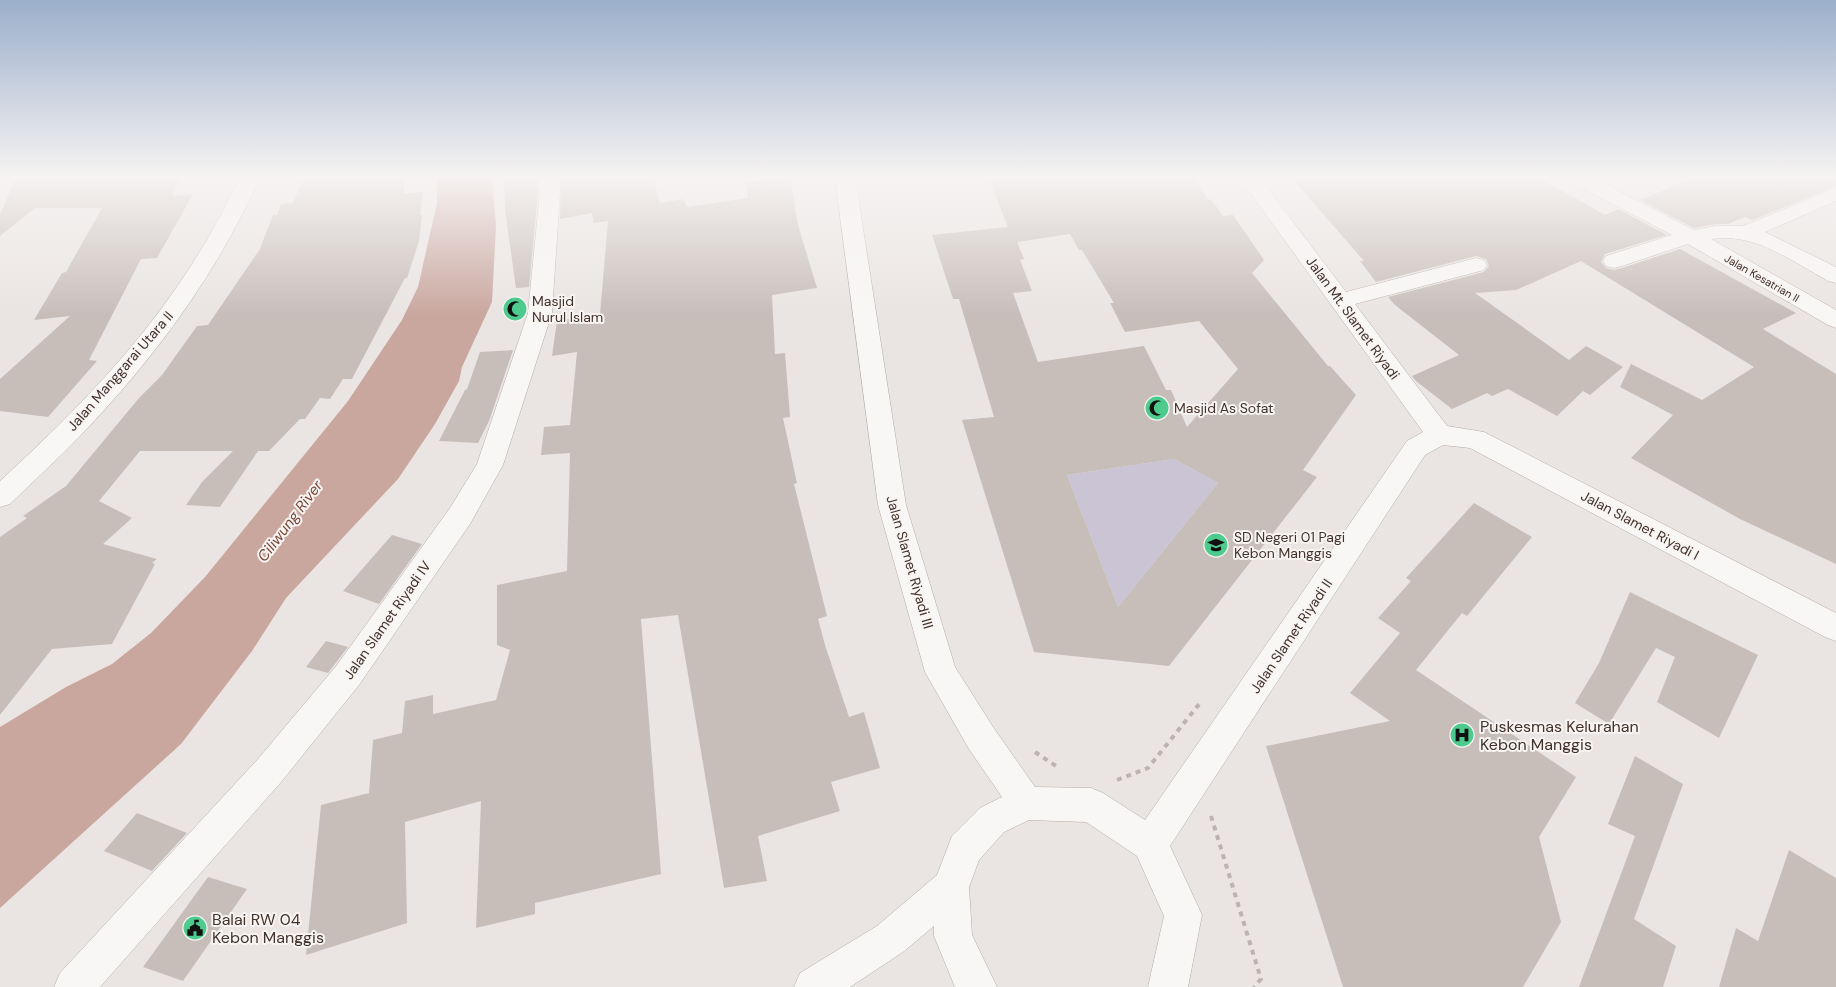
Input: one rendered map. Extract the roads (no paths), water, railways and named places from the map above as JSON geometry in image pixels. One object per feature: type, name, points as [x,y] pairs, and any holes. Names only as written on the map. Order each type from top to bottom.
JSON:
[{"type":"street","name":"Jalan Manggarai Utara II","points":[[0,497],[82,418],[152,339],[194,282],[229,223]]},
{"type":"street","name":"Jalan Slamet Riyadi IV","points":[[74,987],[270,770],[348,675],[460,516],[490,465],[540,312],[546,223]]},
{"type":"street","name":"Jalan Slamet Riyadi III","points":[[852,223],[892,505],[941,672],[981,738],[1026,803]]},
{"type":"street","name":"Jalan Mt. Slamet Riyadi","points":[[1283,223],[1439,435]]},
{"type":"street","name":"Jalan Kesatrian II","points":[[1666,223],[1836,320]]},
{"type":"street","points":[[1746,233],[1771,223]]},
{"type":"street","points":[[1614,261],[1690,236],[1734,231],[1746,233],[1836,276]]},
{"type":"street","points":[[1340,301],[1476,265]]},
{"type":"street","name":"Jalan Slamet Riyadi I","points":[[1439,435],[1475,439],[1836,628]]},
{"type":"street","name":"Jalan Slamet Riyadi II","points":[[1150,844],[1243,709],[1416,448],[1439,435]]},
{"type":"street","points":[[977,987],[973,983],[953,936],[951,887],[965,849],[992,820],[1026,803],[1092,805],[1150,844],[1183,915],[1168,987]]},
{"type":"street","points":[[814,987],[890,939],[951,887]]},
{"type":"water","name":"Ciliwung River","points":[[432,223],[496,223],[492,302],[462,367],[459,381],[435,424],[398,479],[286,598],[252,651],[181,744],[0,908],[0,727],[66,687],[112,664],[151,633],[205,577],[348,401],[402,320],[418,287]]},
{"type":"place","name":"Masjid Nurul Islam","points":[[515,309]]},
{"type":"place","name":"Masjid As Sofat","points":[[1157,408]]},
{"type":"place","name":"SD Negeri 01 Pagi Kebon Manggis","points":[[1216,545]]},
{"type":"place","name":"Puskesmas Kelurahan Kebon Manggis","points":[[1462,735]]},
{"type":"place","name":"Balai RW 04 Kebon Manggis","points":[[195,928]]}]
